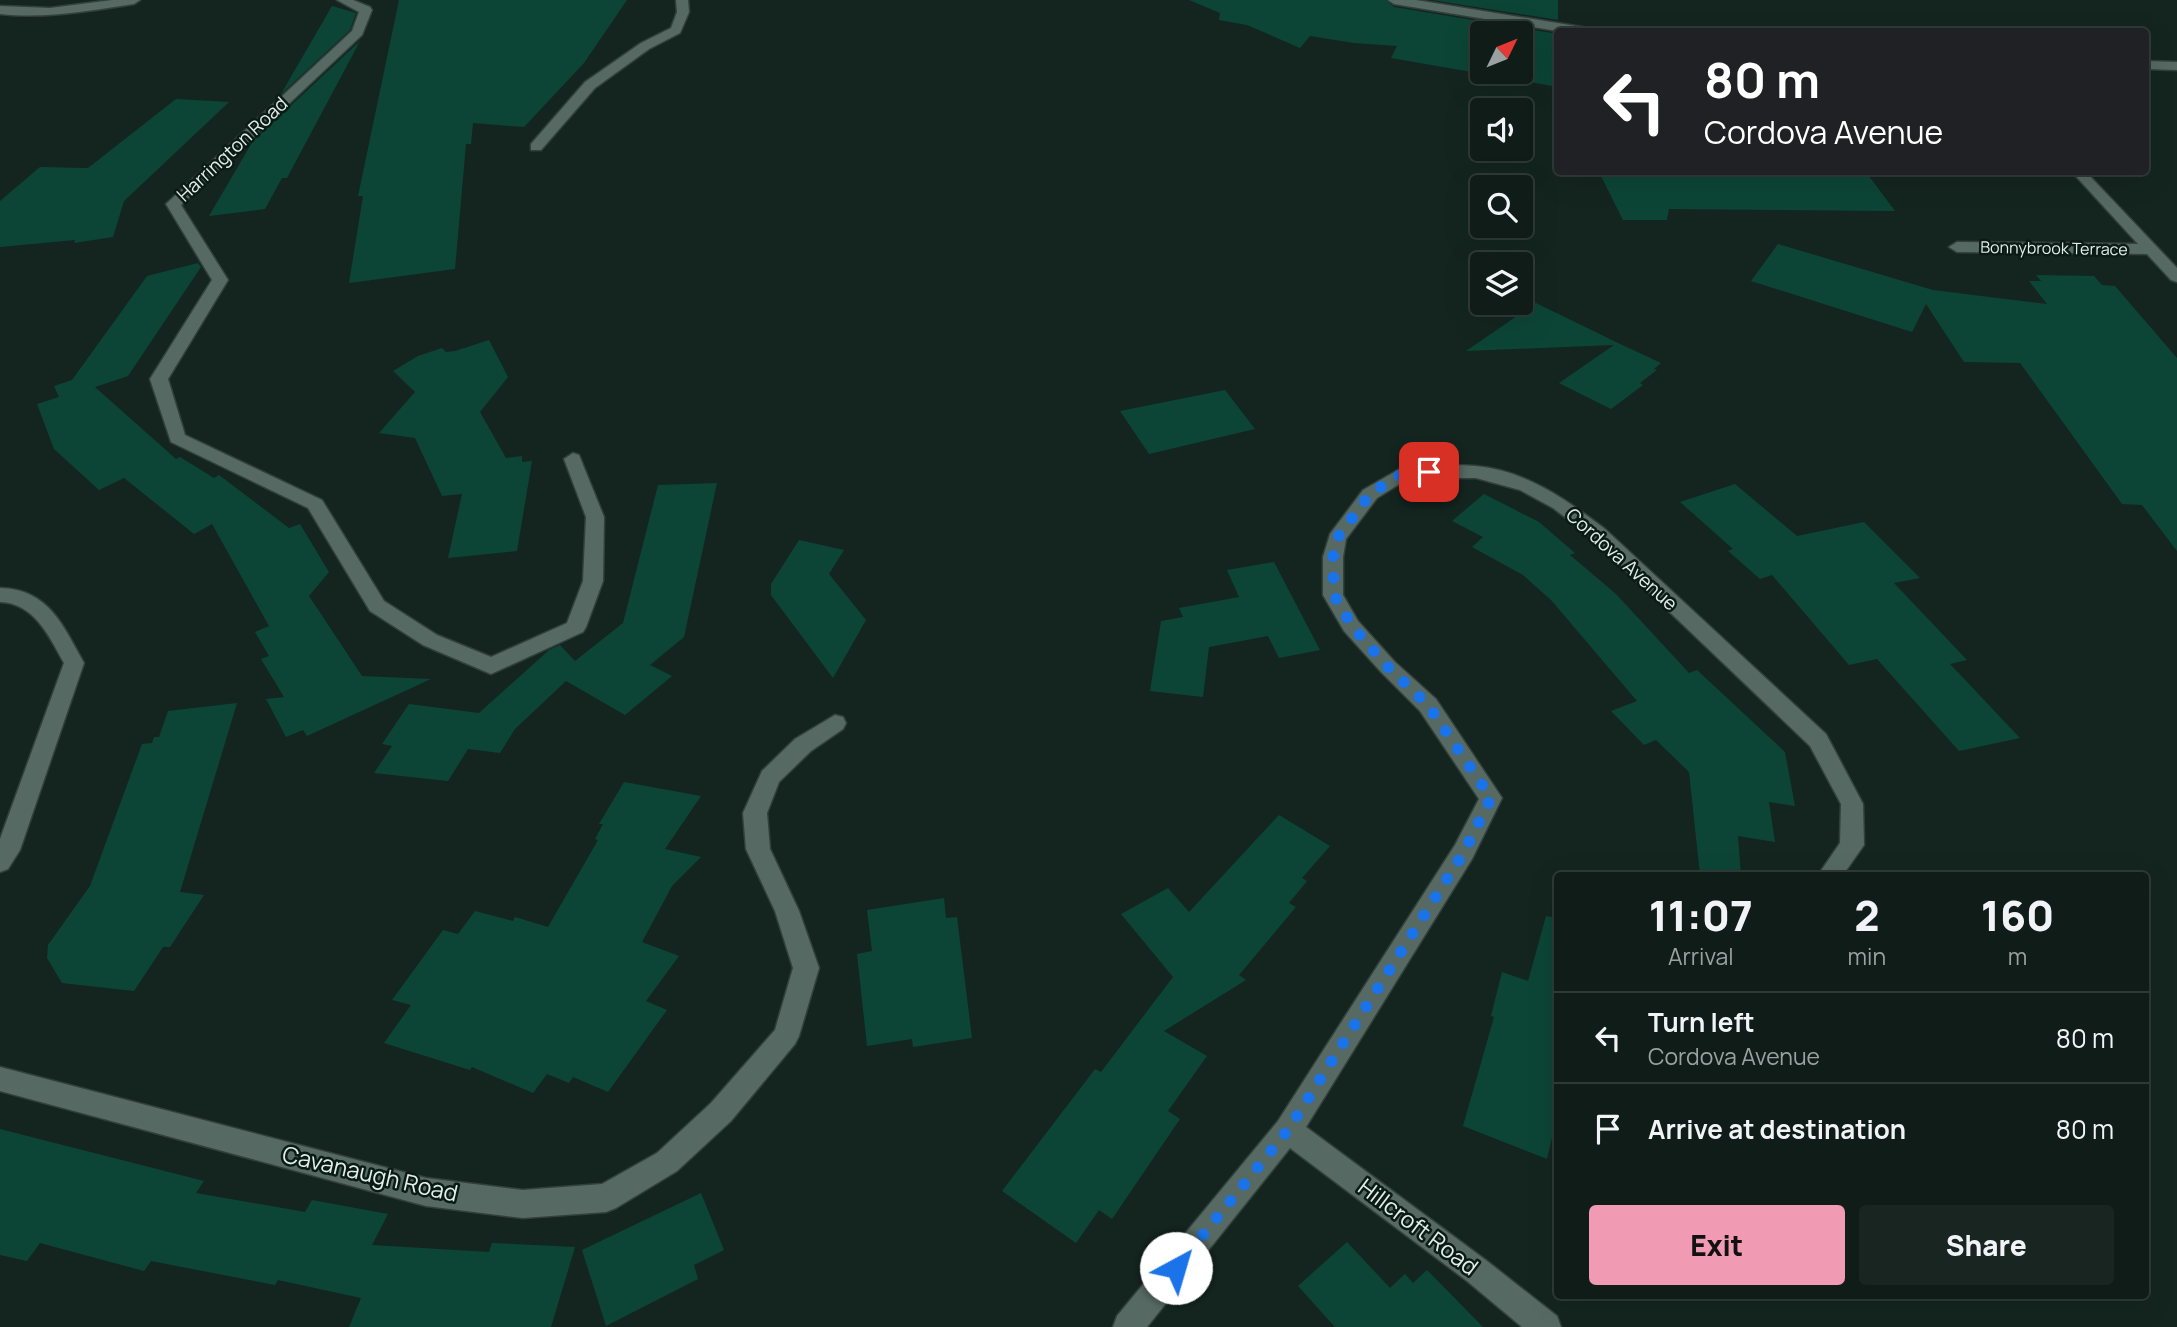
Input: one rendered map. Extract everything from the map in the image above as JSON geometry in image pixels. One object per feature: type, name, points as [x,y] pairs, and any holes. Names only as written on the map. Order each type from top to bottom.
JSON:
[{"type":"street","points":[[0,10],[19,13],[85,8],[134,0]]},
{"type":"street","name":"Harrington Road","points":[[343,0],[366,10],[358,32],[173,204],[220,280],[159,379],[177,438],[315,504],[377,606],[430,640],[491,666],[576,627],[593,581],[596,517],[573,459]]},
{"type":"street","points":[[536,148],[590,85],[645,46],[676,30],[683,12],[682,0]]},
{"type":"street","points":[[1394,0],[1564,28]]},
{"type":"street","points":[[2149,65],[2177,66]]},
{"type":"street","points":[[2082,175],[2177,277]]},
{"type":"street","name":"Bonnybrook Terrace","points":[[1957,247],[2152,249]]},
{"type":"street","name":"Cordova Avenue","points":[[1128,1327],[1288,1130],[1464,852],[1491,798],[1428,705],[1388,667],[1352,626],[1334,595],[1333,557],[1337,538],[1370,494],[1405,472],[1477,472],[1527,486],[1560,504],[1598,533],[1818,740],[1852,804],[1852,845],[1832,872]]},
{"type":"street","points":[[0,595],[14,593],[43,611],[74,663],[8,850],[0,862]]},
{"type":"street","name":"Cavanaugh Road","points":[[0,1079],[426,1192],[523,1204],[606,1198],[667,1162],[721,1112],[786,1036],[806,968],[787,911],[758,849],[755,813],[770,777],[803,745],[835,723]]},
{"type":"street","name":"Hillcroft Road","points":[[1288,1130],[1477,1271],[1546,1327]]},
{"type":"building","points":[[399,0],[627,0],[584,63],[524,127],[473,123],[471,144],[466,144],[455,269],[349,283],[363,196],[358,196]]},
{"type":"building","points":[[1189,0],[1386,0],[1394,7],[1479,21],[1470,21],[1470,72],[1391,58],[1397,46],[1310,36],[1300,48],[1247,25],[1219,20],[1220,13]]},
{"type":"building","points":[[1432,0],[1558,0],[1558,20]]},
{"type":"building","points":[[332,6],[356,13],[350,30],[281,94]]},
{"type":"building","points":[[1533,30],[1554,33],[1554,86],[1533,83]]},
{"type":"building","points":[[360,41],[287,178],[282,178],[265,209],[209,216],[253,141]]},
{"type":"building","points":[[176,99],[229,102],[124,201],[113,237],[74,243],[75,240],[0,247],[0,201],[40,167],[88,168]]},
{"type":"building","points":[[1600,175],[1868,175],[1895,211],[1669,209],[1667,220],[1623,220]]},
{"type":"building","points":[[1778,244],[1933,290],[2047,304],[2029,281],[2041,281],[2036,275],[2094,276],[2102,285],[2115,286],[2177,358],[2177,551],[2142,505],[2122,504],[2020,363],[1964,362],[1926,304],[1912,332],[1751,281]]},
{"type":"building","points":[[198,263],[201,267],[128,376],[95,387],[176,459],[180,457],[214,478],[219,475],[289,528],[300,524],[329,572],[309,596],[362,676],[431,679],[307,736],[303,730],[286,737],[266,699],[284,697],[261,659],[269,656],[255,632],[269,626],[212,524],[194,534],[124,478],[99,490],[54,449],[37,404],[59,397],[54,386],[72,380],[147,276]]},
{"type":"building","points":[[1536,303],[1661,363],[1654,369],[1657,370],[1640,383],[1643,385],[1611,409],[1559,383],[1614,345],[1466,351],[1518,315],[1533,315],[1533,305]]},
{"type":"building","points":[[489,340],[508,377],[480,412],[506,458],[522,456],[522,462],[532,461],[517,551],[448,558],[462,494],[442,496],[415,438],[379,433],[415,392],[393,371],[418,356],[442,348],[446,352],[455,351]]},
{"type":"building","points":[[1225,390],[1255,429],[1149,454],[1120,411]]},
{"type":"building","points":[[717,483],[684,637],[650,665],[672,676],[625,715],[566,681],[515,729],[500,753],[468,749],[448,781],[374,773],[392,746],[382,744],[409,704],[479,713],[549,650],[560,645],[575,661],[623,623],[658,485]]},
{"type":"building","points":[[1735,484],[1797,536],[1864,522],[1920,578],[1894,583],[1967,660],[1950,664],[2020,738],[1959,751],[1877,659],[1849,665],[1772,575],[1760,579],[1728,551],[1733,549],[1680,502]]},
{"type":"building","points":[[1484,494],[1539,522],[1575,553],[1570,555],[1616,594],[1689,673],[1697,670],[1785,752],[1795,806],[1769,802],[1775,842],[1738,836],[1741,872],[1700,872],[1689,772],[1656,740],[1644,745],[1611,711],[1637,701],[1551,600],[1523,575],[1472,547],[1483,537],[1452,521]]},
{"type":"building","points":[[799,540],[844,550],[829,574],[866,620],[833,678],[771,595],[771,584]]},
{"type":"building","points":[[1274,562],[1320,650],[1279,658],[1268,636],[1209,647],[1203,697],[1150,691],[1161,621],[1183,617],[1179,608],[1239,597],[1227,570]]},
{"type":"building","points":[[237,703],[180,892],[204,895],[170,947],[163,947],[134,991],[62,983],[47,958],[48,945],[90,886],[142,744],[152,743],[154,737],[159,737],[168,711]]},
{"type":"building","points":[[624,782],[701,796],[665,849],[701,857],[672,886],[642,942],[679,956],[646,1001],[667,1010],[608,1092],[573,1077],[569,1083],[547,1074],[533,1093],[472,1067],[470,1070],[384,1043],[411,1005],[392,1000],[443,930],[458,934],[475,911],[513,921],[515,917],[548,927],[598,840],[595,839],[603,824],[599,824]]},
{"type":"building","points":[[1279,815],[1330,846],[1302,878],[1307,881],[1289,903],[1296,907],[1239,975],[1246,980],[1164,1031],[1207,1056],[1168,1111],[1180,1119],[1112,1219],[1099,1210],[1076,1243],[1002,1191],[1095,1069],[1101,1072],[1173,977],[1121,914],[1168,888],[1189,912]]},
{"type":"building","points":[[944,898],[946,918],[957,917],[972,1038],[913,1047],[912,1039],[867,1046],[857,954],[872,951],[867,910]]},
{"type":"building","points":[[1546,916],[1554,917],[1554,1129],[1547,1159],[1463,1126],[1494,1017],[1491,1016],[1502,972],[1528,981]]},
{"type":"building","points":[[0,1129],[204,1181],[196,1193],[305,1212],[312,1200],[388,1214],[372,1245],[489,1252],[492,1243],[575,1247],[551,1327],[349,1327],[361,1298],[278,1280],[275,1285],[151,1261],[144,1271],[40,1243],[27,1261],[0,1255]]},
{"type":"building","points":[[701,1193],[724,1250],[694,1265],[698,1279],[606,1326],[582,1250]]},
{"type":"building","points":[[1347,1242],[1390,1288],[1405,1274],[1413,1283],[1427,1270],[1483,1327],[1335,1327],[1298,1286]]},
{"type":"route","points":[[1176,1268],[1288,1130],[1464,852],[1491,798],[1428,705],[1388,667],[1352,626],[1334,595],[1333,557],[1337,538],[1370,494],[1405,472],[1429,472]]}]
